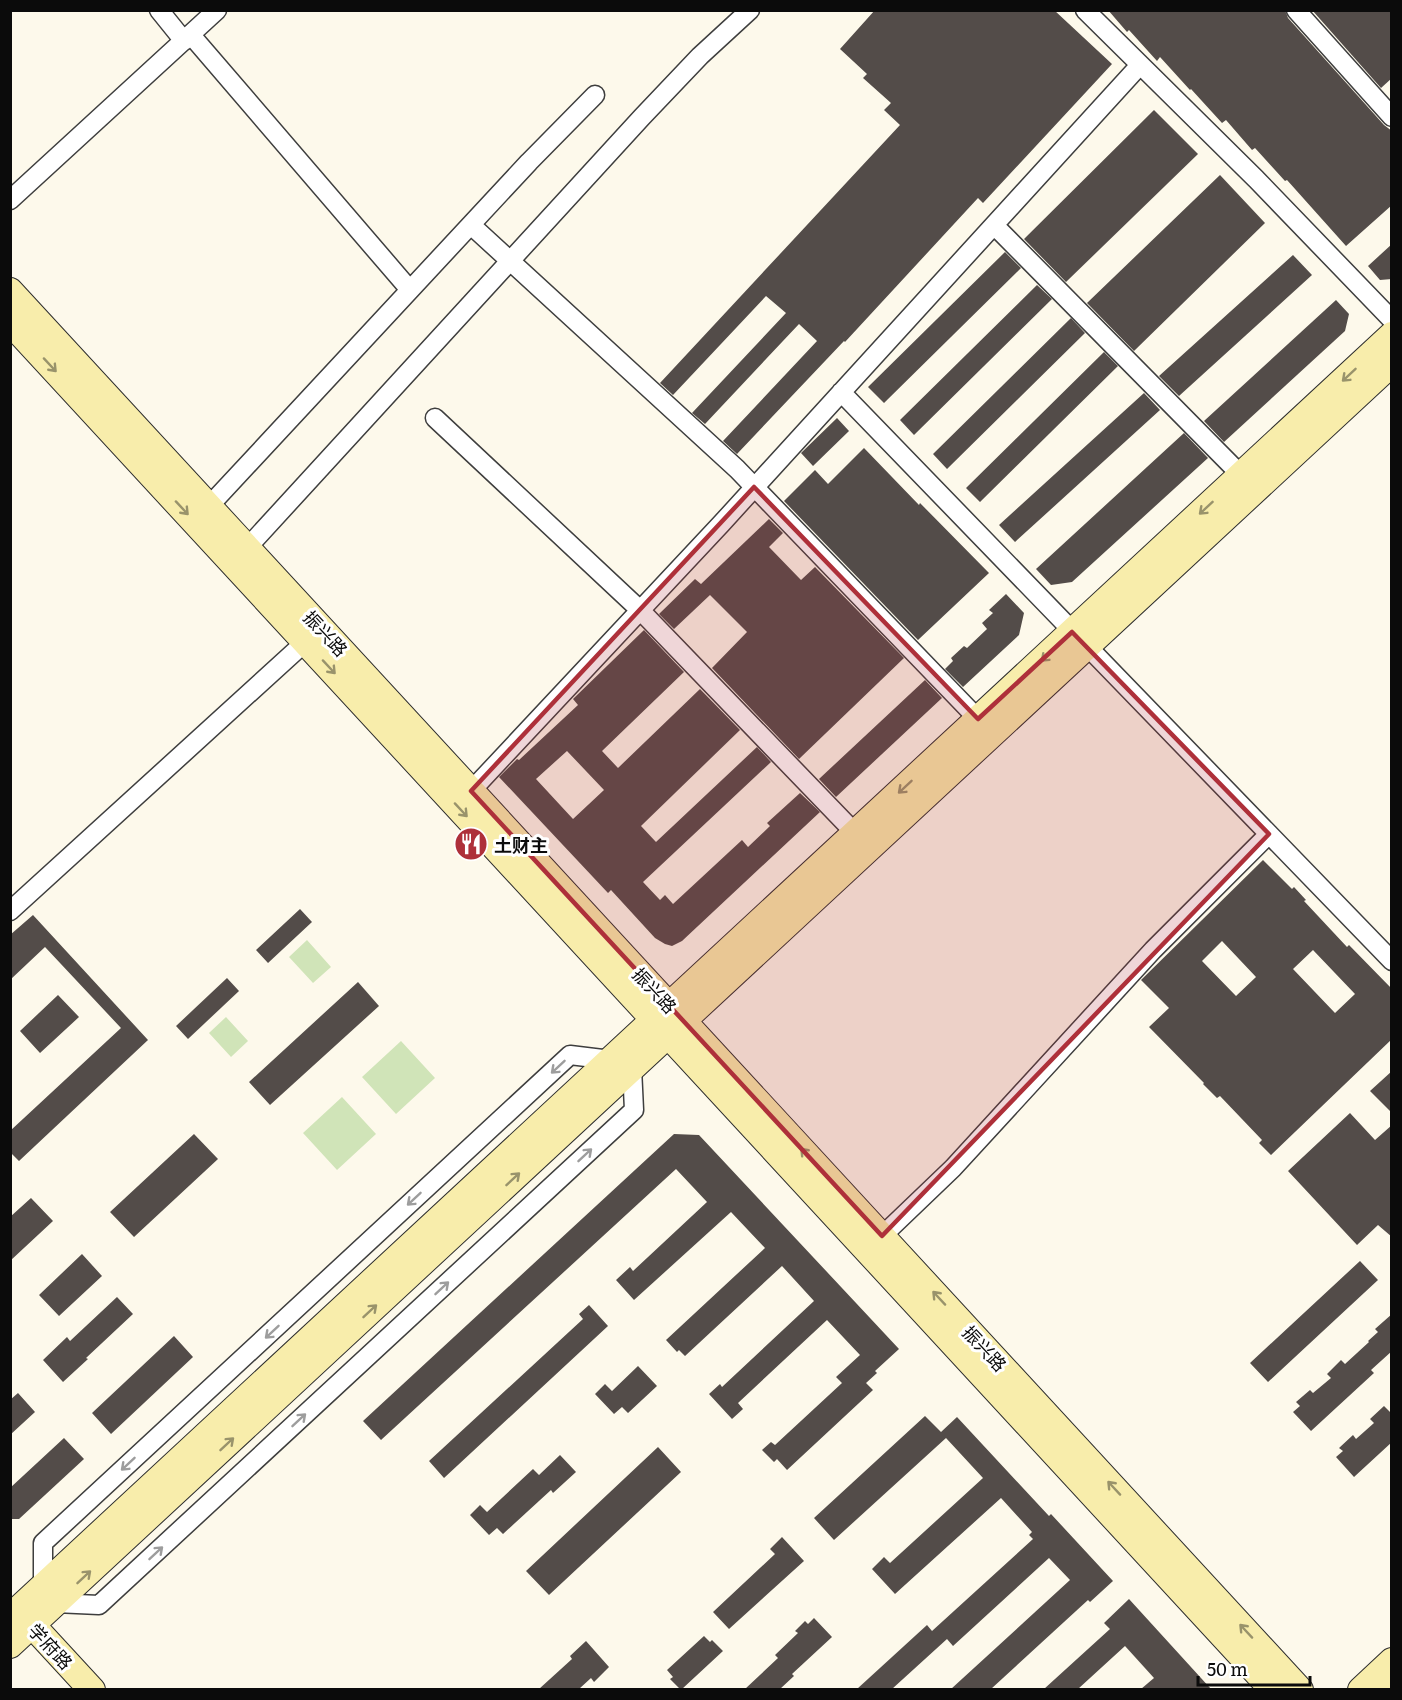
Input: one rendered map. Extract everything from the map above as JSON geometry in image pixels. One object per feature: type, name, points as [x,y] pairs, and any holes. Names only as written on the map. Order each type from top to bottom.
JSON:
[{"type":"street","points":[[159,10],[188,38],[410,290]]},
{"type":"street","points":[[10,200],[217,10]]},
{"type":"street","points":[[247,548],[642,117],[700,56],[750,10]]},
{"type":"street","points":[[1298,11],[1392,117]]},
{"type":"street","points":[[1095,14],[1140,65],[1256,179],[1392,320]]},
{"type":"street","points":[[471,791],[754,487],[1140,65]]},
{"type":"street","points":[[211,504],[594,95]]},
{"type":"street","points":[[471,225],[737,469],[978,719]]},
{"type":"street","points":[[994,225],[1241,475]]},
{"type":"street","name":"振兴路","points":[[10,291],[247,548],[313,634],[669,1020],[1273,1689]]},
{"type":"street","name":"振兴路","points":[[10,322],[313,634],[471,791],[669,1020],[882,1236],[1300,1689]]},
{"type":"street","points":[[669,1020],[855,833],[978,719],[1079,639],[1241,475],[1392,335]]},
{"type":"street","points":[[10,1645],[18,1614],[49,1595],[1079,639],[1392,363]]},
{"type":"street","points":[[841,392],[1392,960]]},
{"type":"street","points":[[435,418],[640,610],[855,833]]},
{"type":"street","points":[[10,911],[313,634]]},
{"type":"street","points":[[882,1236],[953,1168],[1153,950],[1269,834]]},
{"type":"street","points":[[49,1595],[44,1543],[52,1535],[570,1055],[622,1064]]},
{"type":"street","name":"学府路","points":[[18,1614],[92,1689]]},
{"type":"street","points":[[1361,1689],[1392,1662]]},
{"type":"street","points":[[1387,1689],[1392,1686]]},
{"type":"highlighted area","points":[[754,487],[978,719],[1072,632],[1269,834],[882,1236],[471,791]]},
{"type":"green space","points":[[307,940],[331,967],[313,983],[289,957]]},
{"type":"green space","points":[[226,1017],[248,1041],[231,1057],[209,1033]]},
{"type":"green space","points":[[401,1041],[435,1078],[396,1114],[362,1077]]},
{"type":"green space","points":[[342,1097],[376,1134],[337,1170],[303,1133]]},
{"type":"building","points":[[875,10],[1054,10],[1112,64],[983,203],[978,198],[845,342],[737,454],[723,441],[817,341],[799,324],[705,424],[692,413],[786,313],[766,296],[673,395],[660,383],[900,125],[884,110],[891,103],[863,78],[867,74],[840,49]]},
{"type":"building","points":[[1108,10],[1285,10],[1288,18],[1384,125],[1392,131],[1392,205],[1346,246],[1255,148],[1252,150],[1226,120],[1222,123],[1160,57],[1157,61]]},
{"type":"building","points":[[1312,10],[1392,10],[1392,78],[1381,88]]},
{"type":"building","points":[[1154,110],[1198,154],[1066,282],[1024,239]]},
{"type":"building","points":[[1220,175],[1265,223],[1134,351],[1087,303]]},
{"type":"building","points":[[1392,244],[1392,279],[1380,280],[1368,266]]},
{"type":"building","points":[[1005,252],[1021,268],[884,403],[868,387]]},
{"type":"building","points":[[1293,255],[1312,275],[1179,396],[1159,376]]},
{"type":"building","points":[[1037,285],[1052,299],[914,435],[900,420]]},
{"type":"building","points":[[1336,300],[1349,314],[1345,331],[1224,442],[1204,421]]},
{"type":"building","points":[[1071,318],[1085,333],[947,469],[933,454]]},
{"type":"building","points":[[1104,352],[1118,366],[980,502],[966,488]]},
{"type":"building","points":[[1144,393],[1160,410],[1015,542],[999,525]]},
{"type":"building","points":[[837,418],[849,431],[813,466],[801,453]]},
{"type":"building","points":[[1184,433],[1208,458],[1072,582],[1051,585],[1036,569]]},
{"type":"building","points":[[864,448],[989,573],[918,640],[784,501],[815,470],[828,484]]},
{"type":"building","points":[[769,519],[783,533],[769,547],[801,580],[815,567],[904,658],[799,759],[712,668],[747,632],[710,595],[674,629],[659,614],[695,579],[701,584]]},
{"type":"building","points":[[1006,594],[1024,613],[1019,635],[963,687],[945,669],[953,661],[951,658],[964,646],[967,648],[987,629],[982,623],[993,613],[989,610]]},
{"type":"building","points":[[644,630],[684,672],[602,751],[618,768],[700,689],[740,730],[641,826],[656,842],[757,747],[771,762],[643,882],[660,900],[665,895],[673,904],[742,840],[748,847],[770,826],[767,823],[800,793],[820,812],[682,941],[672,946],[665,944],[655,938],[611,890],[608,893],[499,777],[578,705],[573,699]],"holes":[[[567,751],[604,790],[573,819],[536,779]]]},
{"type":"building","points":[[925,680],[942,698],[836,797],[819,779]]},
{"type":"building","points":[[1263,860],[1292,889],[1294,887],[1347,947],[1349,945],[1392,989],[1392,1039],[1271,1155],[1259,1143],[1262,1140],[1220,1096],[1217,1098],[1203,1084],[1149,1027],[1169,1008],[1141,980]],"holes":[[[1222,941],[1256,977],[1236,996],[1202,961]],[[1313,950],[1355,994],[1335,1013],[1293,969]]]},
{"type":"building","points":[[300,909],[312,922],[268,963],[256,950]]},
{"type":"building","points":[[33,915],[148,1040],[19,1161],[10,1152],[10,1131],[121,1028],[45,947],[10,980],[10,935]]},
{"type":"building","points":[[227,978],[239,991],[188,1039],[176,1026]]},
{"type":"building","points":[[358,982],[379,1006],[270,1105],[249,1082]]},
{"type":"building","points":[[58,995],[79,1017],[40,1053],[20,1031]]},
{"type":"building","points":[[1392,1071],[1392,1113],[1370,1091]]},
{"type":"building","points":[[1350,1113],[1375,1140],[1392,1125],[1392,1237],[1378,1225],[1357,1245],[1288,1171]]},
{"type":"building","points":[[194,1134],[218,1159],[134,1237],[110,1212]]},
{"type":"building","points":[[674,1134],[699,1135],[899,1349],[875,1371],[877,1373],[866,1383],[873,1390],[787,1470],[777,1459],[774,1462],[762,1450],[771,1442],[775,1445],[842,1383],[836,1377],[860,1355],[827,1320],[738,1403],[743,1409],[732,1419],[709,1394],[720,1384],[722,1387],[814,1301],[782,1266],[685,1356],[679,1350],[677,1352],[666,1340],[765,1248],[731,1212],[634,1300],[616,1280],[630,1267],[633,1271],[707,1202],[676,1169],[381,1440],[363,1421]]},
{"type":"building","points":[[31,1198],[53,1221],[10,1261],[10,1217]]},
{"type":"building","points":[[82,1254],[102,1276],[59,1316],[39,1295]]},
{"type":"building","points":[[1360,1261],[1378,1280],[1268,1382],[1250,1363]]},
{"type":"building","points":[[117,1297],[133,1314],[63,1382],[43,1360],[67,1337],[70,1341]]},
{"type":"building","points":[[589,1305],[608,1326],[444,1478],[429,1461],[583,1319],[579,1314]]},
{"type":"building","points":[[1392,1314],[1392,1351],[1371,1370],[1374,1373],[1311,1431],[1293,1412],[1300,1406],[1296,1402],[1310,1390],[1313,1393],[1331,1378],[1327,1374],[1341,1360],[1345,1364],[1369,1342],[1378,1332],[1375,1329]]},
{"type":"building","points":[[174,1336],[193,1357],[111,1434],[92,1413]]},
{"type":"building","points":[[638,1366],[657,1386],[628,1413],[622,1407],[614,1414],[595,1394],[605,1384],[612,1391]]},
{"type":"building","points":[[18,1393],[35,1412],[10,1435],[10,1400]]},
{"type":"building","points":[[1384,1406],[1392,1414],[1392,1442],[1354,1477],[1336,1457],[1343,1451],[1339,1448],[1353,1435],[1356,1439],[1374,1423],[1370,1419]]},
{"type":"building","points":[[925,1416],[941,1432],[957,1417],[1113,1581],[1090,1602],[1088,1600],[991,1689],[951,1689],[1070,1580],[1049,1558],[953,1646],[947,1639],[892,1689],[857,1689],[927,1625],[932,1631],[1033,1539],[1029,1535],[1032,1532],[1001,1498],[895,1594],[872,1569],[884,1557],[890,1563],[983,1478],[946,1438],[834,1540],[814,1518]]},
{"type":"building","points":[[64,1438],[84,1459],[19,1519],[10,1519],[10,1488]]},
{"type":"building","points":[[658,1447],[681,1472],[549,1595],[526,1571]]},
{"type":"building","points":[[560,1455],[576,1472],[553,1493],[551,1490],[503,1534],[497,1528],[489,1535],[470,1515],[480,1505],[487,1512],[533,1469],[539,1475]]},
{"type":"building","points":[[782,1537],[804,1561],[729,1629],[713,1612],[775,1554],[770,1549]]},
{"type":"building","points":[[1129,1599],[1211,1689],[1141,1689],[1154,1678],[1125,1646],[1078,1689],[1044,1689],[1110,1629],[1104,1623]]},
{"type":"building","points":[[814,1618],[832,1637],[792,1674],[794,1676],[780,1689],[745,1689],[778,1658],[775,1655],[798,1633],[795,1631],[805,1621],[808,1624]]},
{"type":"building","points":[[704,1636],[710,1642],[712,1640],[723,1651],[680,1689],[670,1679],[673,1677],[667,1670]]},
{"type":"building","points":[[586,1641],[609,1667],[594,1682],[591,1678],[579,1689],[539,1689],[572,1659],[570,1656]]},
{"type":"place","name":"土财主","points":[[471,844]]}]
